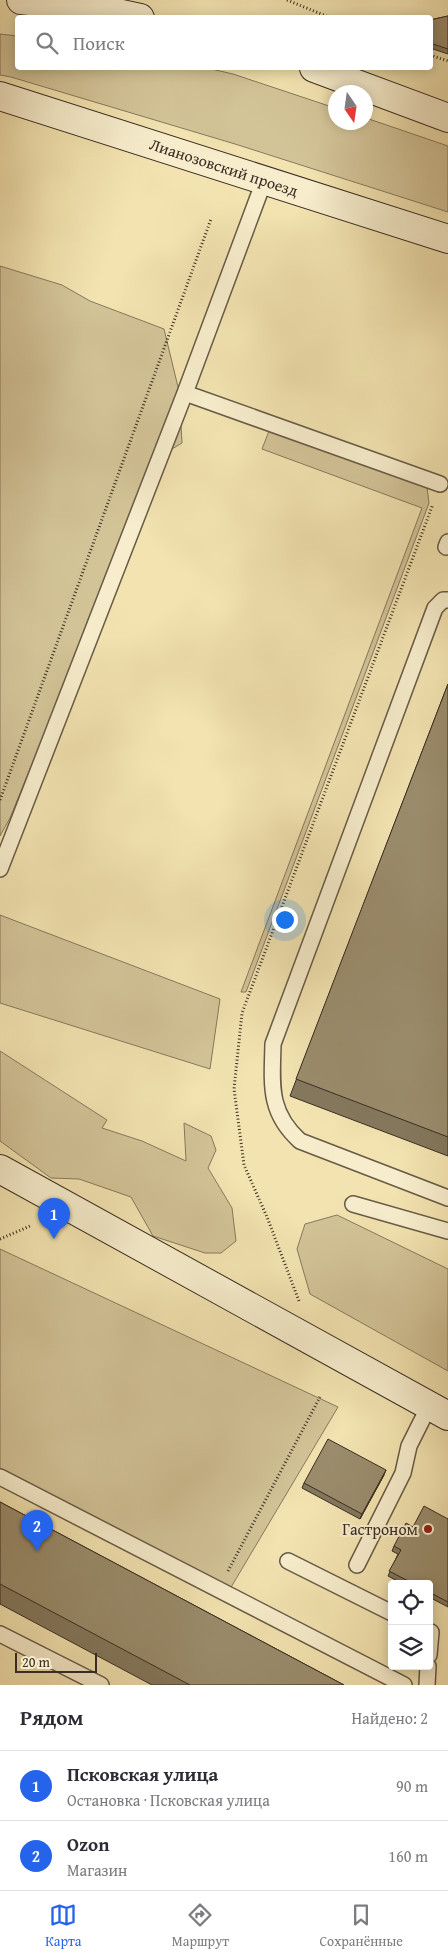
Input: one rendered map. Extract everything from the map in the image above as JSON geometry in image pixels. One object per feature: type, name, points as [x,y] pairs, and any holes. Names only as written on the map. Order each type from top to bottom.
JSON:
[{"type":"main road","points":[[21,0],[100,9],[127,15]]},
{"type":"main road","points":[[319,70],[448,118]]},
{"type":"main road","name":"Лианозовский проезд","points":[[0,96],[448,239]]},
{"type":"main road","points":[[0,1169],[439,1411]]},
{"type":"lane","points":[[0,869],[185,393],[264,181]]},
{"type":"lane","points":[[185,393],[440,484]]},
{"type":"lane","points":[[448,600],[443,600],[435,608],[273,1044],[272,1083],[277,1110],[286,1129],[300,1142],[448,1198]]},
{"type":"lane","points":[[353,1204],[448,1231]]},
{"type":"lane","points":[[357,1565],[403,1473],[409,1446],[439,1411]]},
{"type":"lane","points":[[0,1478],[404,1685]]},
{"type":"lane","points":[[288,1561],[388,1611]]},
{"type":"lane","points":[[0,1634],[100,1685]]},
{"type":"lane","points":[[427,1685],[428,1670]]},
{"type":"path","points":[[287,0],[324,15]]},
{"type":"path","points":[[433,56],[448,61]]},
{"type":"path","points":[[0,800],[211,219]]},
{"type":"path","points":[[0,1239],[30,1226]]},
{"type":"path","points":[[218,1590],[320,1397]]},
{"type":"shaded area","points":[[0,34],[15,36],[15,70],[216,70],[233,74],[328,106],[328,130],[373,130],[373,120],[448,146],[448,212],[235,144],[0,75]]},
{"type":"shaded area","points":[[0,266],[62,285],[90,301],[164,329],[179,391],[182,443],[152,461],[144,489],[10,818],[0,836]]},
{"type":"shaded area","points":[[269,431],[427,487],[429,503],[246,992],[241,992],[422,508],[262,449]]},
{"type":"shaded area","points":[[0,915],[220,999],[210,1069],[0,1003]]},
{"type":"shaded area","points":[[0,1051],[107,1120],[102,1128],[142,1141],[186,1161],[184,1123],[211,1136],[216,1150],[208,1168],[232,1208],[236,1241],[221,1253],[205,1253],[153,1236],[131,1197],[79,1179],[51,1178],[0,1141]]},
{"type":"shaded area","points":[[337,1215],[448,1269],[448,1371],[310,1294],[297,1249],[305,1224]]},
{"type":"shaded area","points":[[0,1249],[338,1407],[227,1594],[0,1478]]},
{"type":"building","points":[[448,16],[448,49],[433,44],[433,19]]},
{"type":"building","points":[[448,684],[448,1137],[296,1079]]},
{"type":"building","points":[[328,1439],[386,1470],[362,1514],[304,1483]]},
{"type":"building","points":[[0,1502],[344,1685],[190,1685],[0,1584]]},
{"type":"building","points":[[424,1506],[448,1519],[448,1602],[433,1594],[433,1580],[406,1580],[389,1571],[401,1550],[394,1546],[406,1523],[413,1527]]},
{"type":"place","name":"Псковская улица","points":[[54,1239]]},
{"type":"place","name":"Гастроном","points":[[428,1529]]},
{"type":"place","name":"Ozon","points":[[37,1551]]}]
